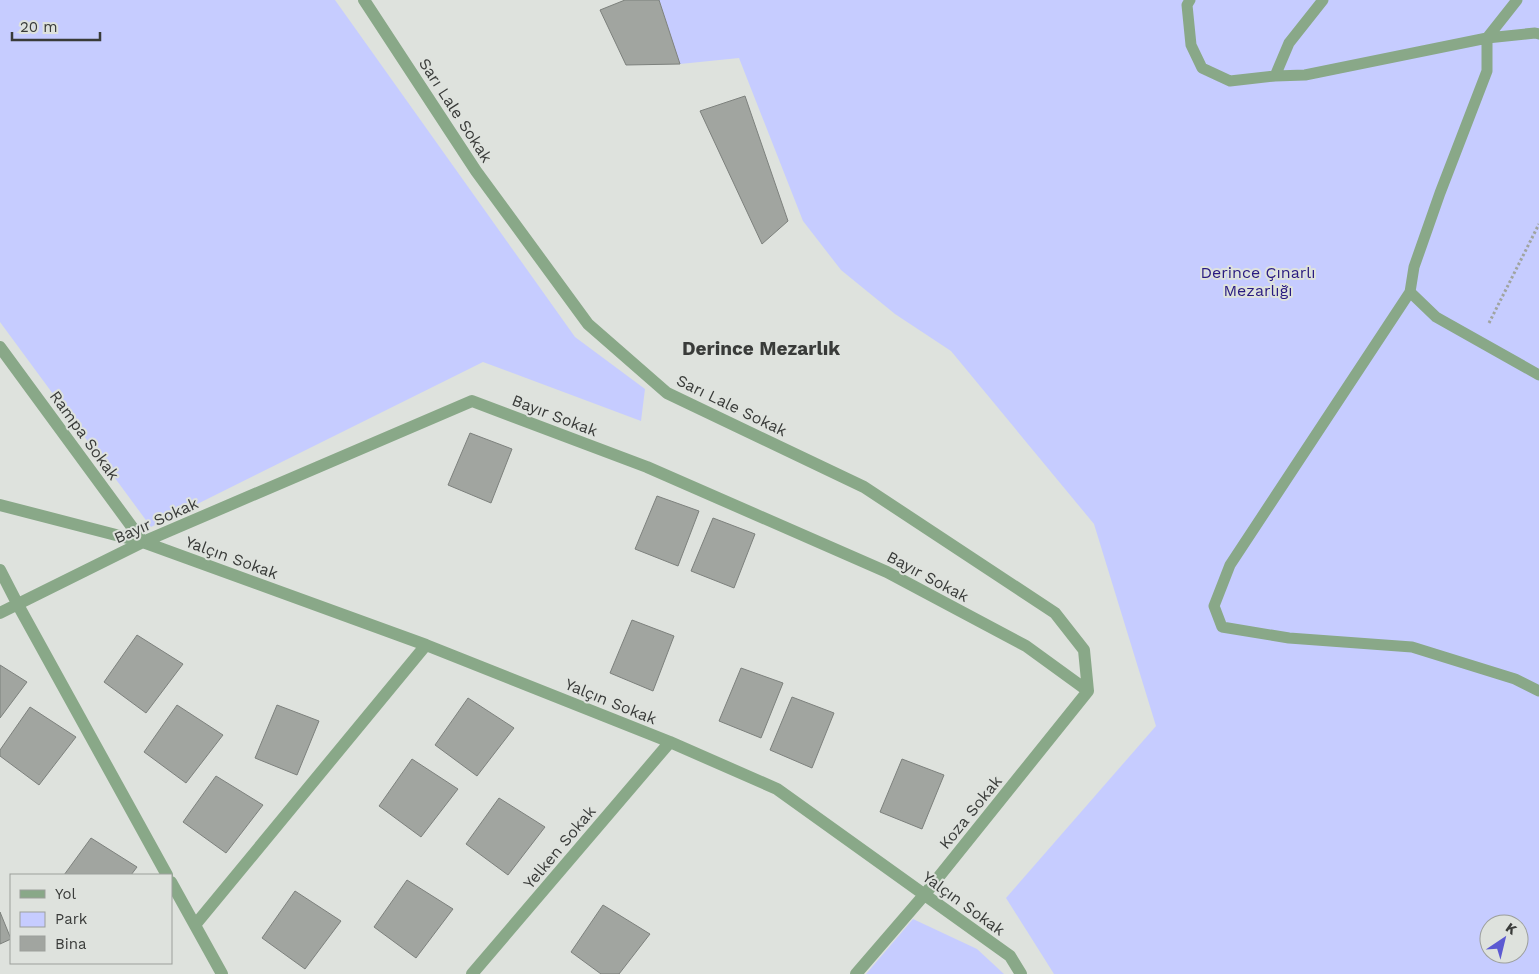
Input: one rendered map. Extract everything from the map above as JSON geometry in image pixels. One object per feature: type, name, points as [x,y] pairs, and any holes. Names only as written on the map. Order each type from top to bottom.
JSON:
[{"type":"street","name":"Sarı Lale Sokak","points":[[364,0],[476,171],[588,324],[667,392],[864,487],[1055,613],[1084,650],[1088,691]]},
{"type":"street","name":"Rampa Sokak","points":[[0,347],[143,542]]},
{"type":"street","name":"Bayır Sokak","points":[[0,613],[143,542],[472,401],[647,467],[887,572],[1026,646],[1088,691]]},
{"type":"street","name":"Yalçın Sokak","points":[[0,505],[143,542],[426,645],[670,742],[777,789],[1010,956],[1020,974]]},
{"type":"street","points":[[0,570],[167,874]]},
{"type":"street","points":[[195,925],[426,645]]},
{"type":"street","name":"Koza Sokak","points":[[856,974],[925,894],[1088,691]]},
{"type":"street","name":"Yelken Sokak","points":[[472,974],[670,742]]},
{"type":"street","points":[[172,884],[222,974]]},
{"type":"lane","points":[[1275,76],[1289,43],[1323,0]]},
{"type":"lane","points":[[1517,0],[1487,38],[1487,71],[1414,267],[1410,292],[1230,565],[1214,606],[1222,627],[1289,638],[1412,647],[1515,679],[1539,691]]},
{"type":"lane","points":[[1188,2],[1191,45],[1202,68],[1230,81],[1305,75],[1487,38],[1535,32],[1539,34]]},
{"type":"lane","points":[[1410,292],[1436,317],[1539,375]]},
{"type":"path","points":[[1479,342],[1539,224]]},
{"type":"green space","points":[[0,0],[335,0],[575,337],[645,389],[641,421],[483,362],[151,527],[0,322]]},
{"type":"green space","name":"Derince Çınarlı Mezarlığı","points":[[659,0],[1539,0],[1539,974],[1054,974],[1006,898],[1156,726],[1094,524],[951,351],[895,314],[841,270],[803,221],[739,58],[680,64]]},
{"type":"green space","points":[[913,919],[977,949],[1004,974],[866,974]]},
{"type":"building","points":[[625,0],[659,0],[680,64],[626,65],[600,10]]},
{"type":"building","points":[[745,96],[788,221],[762,244],[700,111]]},
{"type":"building","points":[[470,433],[512,449],[491,503],[448,485]]},
{"type":"building","points":[[657,496],[699,511],[678,566],[635,549]]},
{"type":"building","points":[[713,518],[755,534],[734,588],[691,571]]},
{"type":"building","points":[[632,620],[674,636],[653,691],[610,673]]},
{"type":"building","points":[[137,635],[183,664],[146,713],[104,682]]},
{"type":"building","points":[[0,665],[27,682],[0,718]]},
{"type":"building","points":[[741,668],[783,683],[761,738],[719,721]]},
{"type":"building","points":[[792,697],[834,713],[812,768],[770,750]]},
{"type":"building","points":[[468,698],[514,728],[477,776],[435,745]]},
{"type":"building","points":[[177,705],[223,735],[186,783],[144,752]]},
{"type":"building","points":[[277,705],[319,721],[297,775],[255,758]]},
{"type":"building","points":[[30,707],[76,737],[39,785],[0,756],[0,750]]},
{"type":"building","points":[[412,759],[458,789],[421,837],[379,806]]},
{"type":"building","points":[[902,759],[944,775],[922,829],[880,812]]},
{"type":"building","points":[[216,776],[263,805],[226,853],[183,822]]},
{"type":"building","points":[[499,798],[545,827],[508,875],[466,844]]},
{"type":"building","points":[[91,838],[137,867],[132,874],[65,874]]},
{"type":"building","points":[[407,880],[453,909],[416,958],[374,927]]},
{"type":"building","points":[[295,891],[341,921],[305,969],[262,938]]},
{"type":"building","points":[[603,905],[650,934],[619,974],[601,974],[571,952]]},
{"type":"building","points":[[0,912],[10,939],[0,944]]},
{"type":"district","name":"Derince Mezarlık","points":[[761,348]]}]
